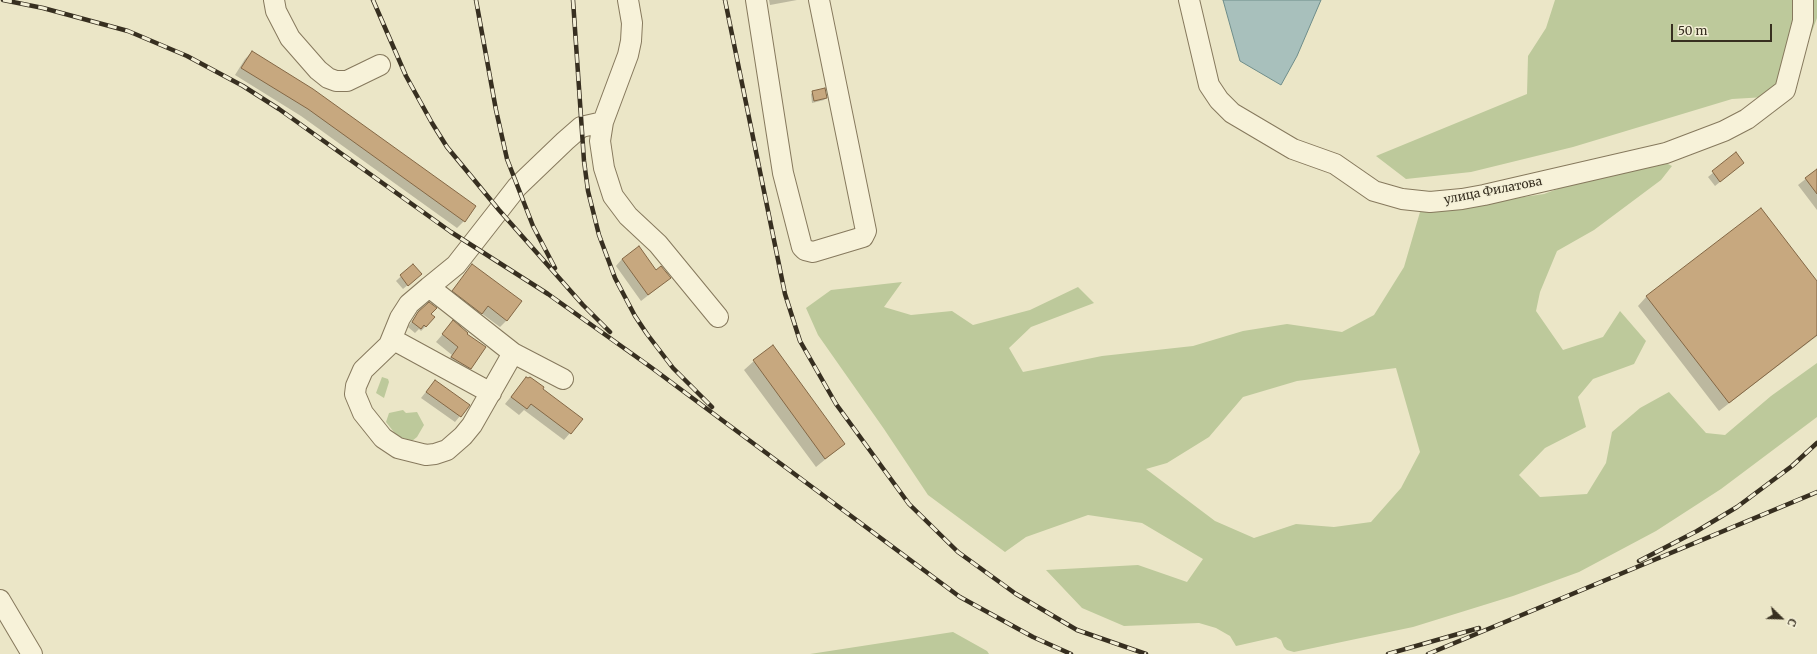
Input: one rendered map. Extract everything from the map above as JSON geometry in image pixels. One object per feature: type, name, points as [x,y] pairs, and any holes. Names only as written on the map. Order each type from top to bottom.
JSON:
[{"type":"street","points":[[274,0],[279,17],[290,38],[328,78],[336,81],[347,81],[380,65]]},
{"type":"street","points":[[628,0],[632,24],[631,41],[628,55],[603,122],[600,141],[604,168],[613,196],[628,216],[658,244],[718,317]]},
{"type":"street","points":[[756,0],[785,183],[802,247],[804,250],[813,252],[863,237],[866,231],[819,0]]},
{"type":"street","name":"улица Филатова","points":[[1189,0],[1209,85],[1219,100],[1232,113],[1293,150],[1335,164],[1374,191],[1402,199],[1430,202],[1446,201],[1492,193],[1666,153],[1724,131],[1747,119],[1785,90],[1803,21],[1804,0]]},
{"type":"street","points":[[513,353],[472,425],[463,436],[447,450],[435,454],[426,455],[398,448],[383,438],[363,413],[355,394],[356,386],[363,370],[389,344],[404,311],[409,304],[456,265],[517,187],[565,141],[581,127],[603,122]]},
{"type":"street","points":[[429,287],[513,353],[564,379]]},
{"type":"street","points":[[392,339],[491,393]]},
{"type":"street","points":[[0,600],[32,654]]},
{"type":"green space","points":[[1555,0],[1817,0],[1817,18],[1798,68],[1766,97],[1732,99],[1573,147],[1471,172],[1406,179],[1376,156],[1527,94],[1528,56],[1546,28]]},
{"type":"green space","points":[[1649,155],[1672,166],[1661,180],[1594,230],[1557,251],[1540,292],[1536,311],[1563,350],[1603,337],[1620,311],[1646,341],[1634,364],[1593,379],[1578,397],[1586,427],[1545,448],[1519,475],[1540,497],[1587,494],[1606,463],[1612,432],[1640,408],[1669,392],[1706,433],[1725,435],[1771,396],[1817,363],[1817,417],[1721,489],[1656,531],[1579,572],[1513,596],[1413,627],[1294,652],[1287,650],[1281,640],[1276,637],[1236,646],[1230,636],[1216,628],[1199,623],[1124,626],[1082,608],[1046,570],[1138,565],[1187,582],[1203,559],[1142,523],[1088,515],[1026,537],[1005,552],[928,495],[818,335],[806,308],[831,290],[902,282],[884,307],[911,315],[952,311],[973,325],[1030,310],[1078,287],[1094,303],[1031,327],[1009,348],[1023,372],[1102,356],[1193,346],[1243,331],[1287,324],[1342,332],[1374,315],[1404,267],[1420,212],[1544,194]],"holes":[[[1396,368],[1420,452],[1401,488],[1371,522],[1334,527],[1296,524],[1254,538],[1215,521],[1146,469],[1167,463],[1209,437],[1243,397],[1297,381]]]},
{"type":"green space","points":[[382,377],[388,379],[389,382],[384,398],[376,393]]},
{"type":"green space","points":[[403,410],[406,413],[417,412],[424,425],[417,437],[412,441],[397,436],[386,422],[389,413]]},
{"type":"green space","points":[[953,632],[987,651],[989,654],[810,654]]},
{"type":"water","points":[[1223,0],[1321,0],[1297,56],[1281,85],[1240,61]]},
{"type":"building","points":[[252,51],[313,89],[476,206],[465,222],[308,109],[241,68]]},
{"type":"building","points":[[825,88],[827,98],[814,101],[812,91]]},
{"type":"building","points":[[1736,152],[1744,163],[1720,182],[1712,171]]},
{"type":"building","points":[[1817,169],[1817,194],[1805,178]]},
{"type":"building","points":[[1761,208],[1817,281],[1817,335],[1729,403],[1646,296]]},
{"type":"building","points":[[639,246],[656,270],[661,266],[671,278],[648,295],[622,259]]},
{"type":"building","points":[[413,264],[422,274],[408,286],[400,275]]},
{"type":"building","points":[[472,264],[522,301],[507,321],[488,306],[482,314],[452,291]]},
{"type":"building","points":[[429,302],[437,308],[431,314],[435,317],[426,327],[424,325],[421,329],[412,322],[418,312]]},
{"type":"building","points":[[453,320],[468,333],[467,334],[486,347],[471,369],[451,357],[458,347],[442,334]]},
{"type":"building","points":[[773,345],[845,444],[825,459],[753,360]]},
{"type":"building","points":[[526,377],[530,377],[544,387],[543,389],[583,419],[571,434],[531,404],[527,409],[511,397]]},
{"type":"building","points":[[435,380],[470,405],[461,417],[426,392]]},
{"type":"railway","points":[[3,0],[43,8],[128,31],[187,56],[243,86],[279,109],[451,232],[548,294],[652,368],[960,597],[1033,637],[1071,654]]},
{"type":"railway","points":[[373,0],[406,76],[447,147],[499,210],[583,305],[610,332]]},
{"type":"railway","points":[[476,0],[496,110],[507,159],[533,226],[555,268]]},
{"type":"railway","points":[[573,0],[584,161],[588,191],[599,235],[615,278],[635,316],[673,368],[712,407]]},
{"type":"railway","points":[[725,0],[785,294],[800,341],[836,404],[909,504],[958,552],[1016,594],[1077,630],[1146,654]]},
{"type":"railway","points":[[1639,561],[1697,531],[1737,507],[1792,466],[1817,443]]},
{"type":"railway","points":[[1428,654],[1817,492]]},
{"type":"railway","points":[[1388,654],[1479,628]]}]
